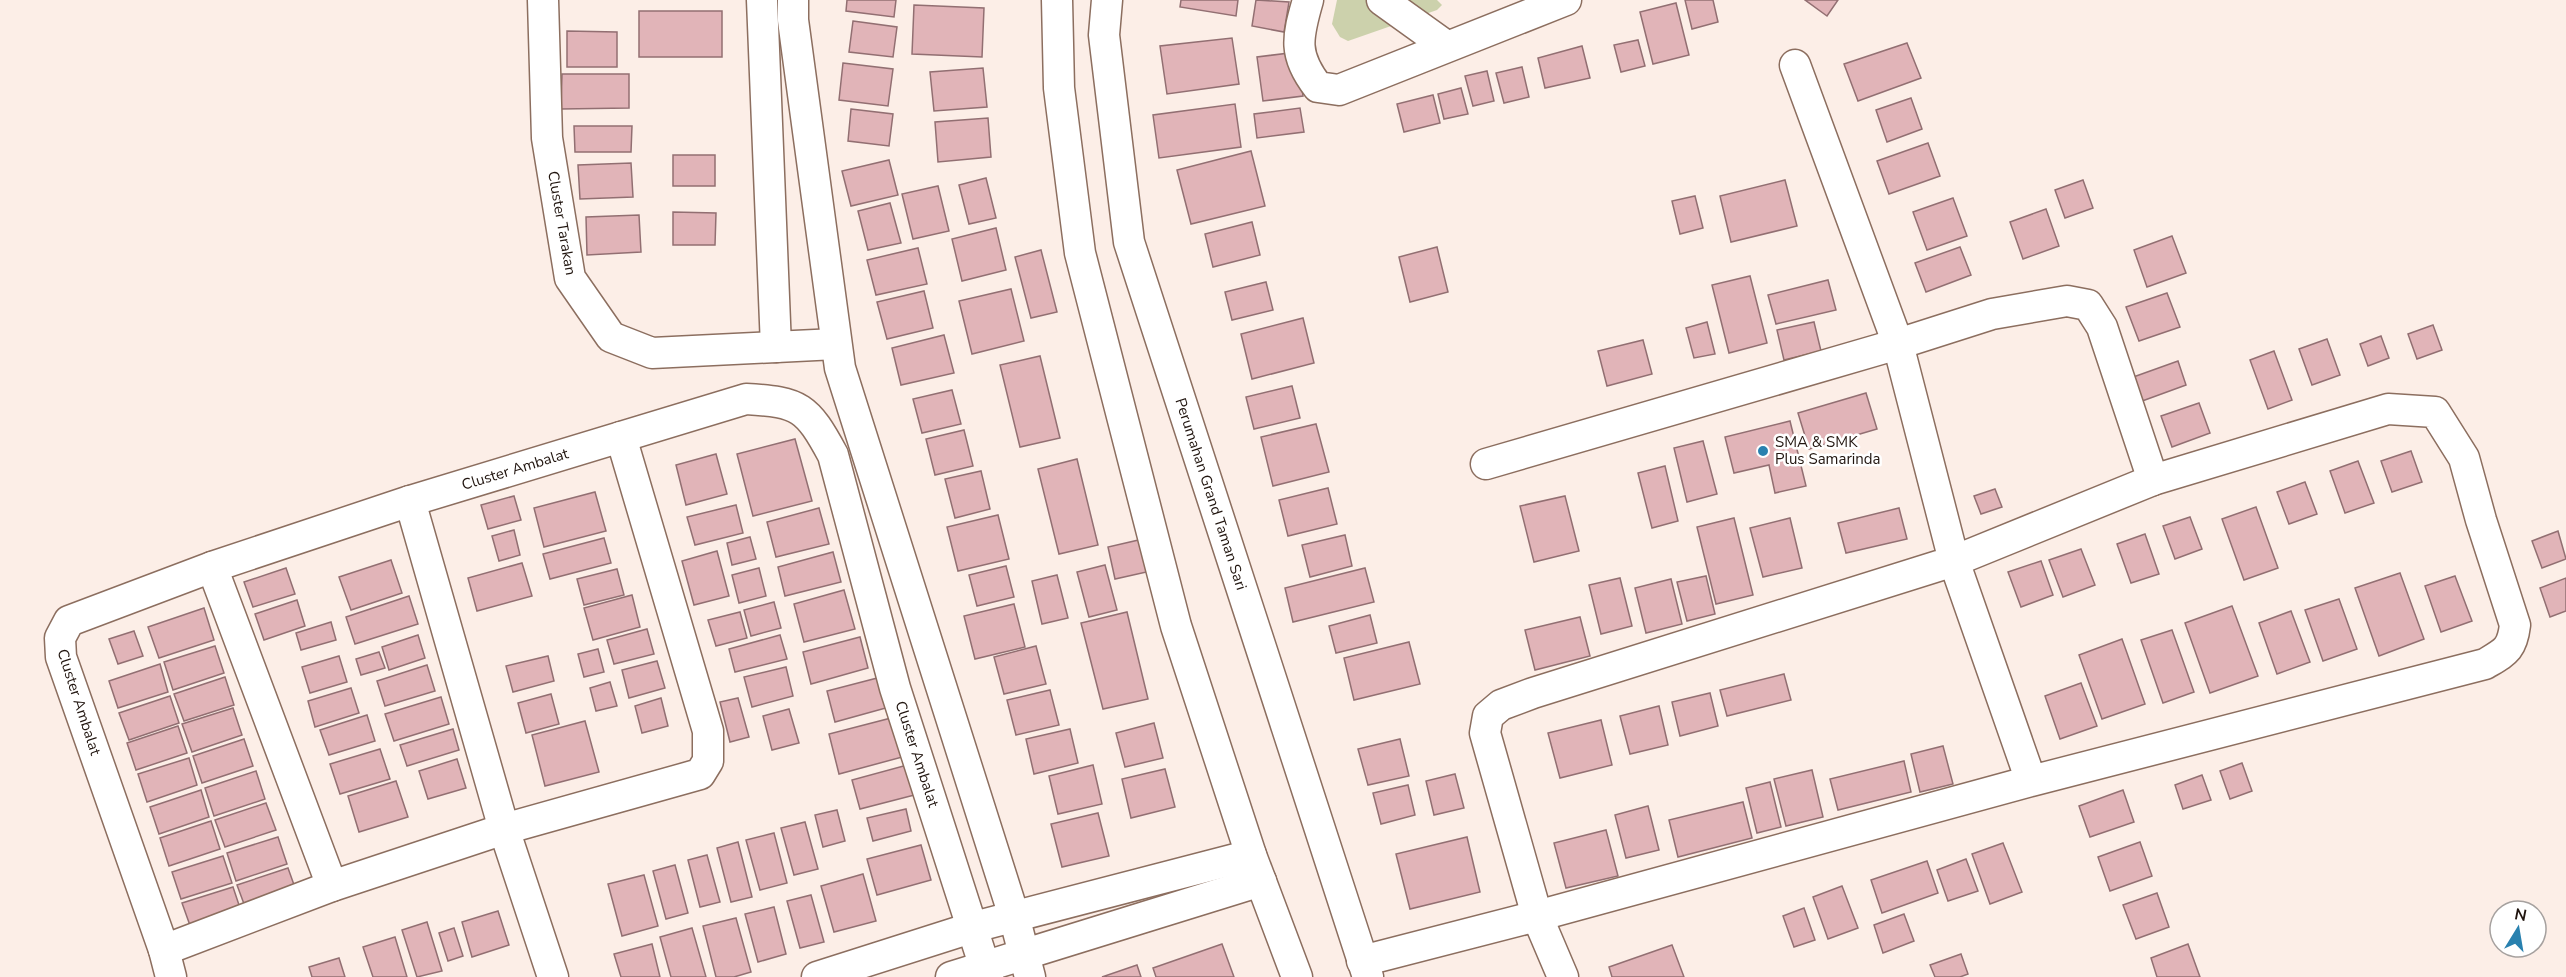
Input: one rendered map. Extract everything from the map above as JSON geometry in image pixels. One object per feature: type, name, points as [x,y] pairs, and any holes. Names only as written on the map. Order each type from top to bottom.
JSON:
[{"type":"street","name":"Cluster Tarakan","points":[[543,0],[547,138],[570,278],[612,337],[652,353],[836,344]]},
{"type":"street","points":[[762,0],[784,346]]},
{"type":"street","points":[[793,0],[798,67],[840,368],[1014,916],[1027,966]]},
{"type":"street","points":[[1057,0],[1059,88],[1080,253],[1176,626],[1256,868],[1297,977]]},
{"type":"street","name":"Perumahan Grand Taman Sari","points":[[1107,0],[1104,35],[1129,242],[1365,969]]},
{"type":"street","points":[[1308,0],[1298,45],[1304,69],[1318,87],[1339,90],[1566,0]]},
{"type":"street","points":[[1382,0],[1446,46]]},
{"type":"street","points":[[1796,65],[1898,344],[1954,561],[2031,781]]},
{"type":"street","points":[[1080,253],[1129,242]]},
{"type":"street","points":[[1486,464],[1898,344],[1992,314],[2067,301],[2088,305],[2102,327],[2153,480]]},
{"type":"street","name":"Cluster Ambalat","points":[[168,964],[61,657],[60,639],[69,621],[212,567],[410,501],[746,399],[782,401],[801,409],[819,429],[833,455],[895,688],[987,972]]},
{"type":"street","points":[[1365,969],[1537,916],[2031,781],[2485,664],[2504,652],[2513,641],[2515,625],[2481,520],[2464,458],[2435,412],[2388,409],[2153,480],[1954,561],[1533,693],[1502,705],[1488,716],[1485,732],[1537,916],[1563,977]]},
{"type":"street","points":[[168,964],[332,886],[504,829],[700,774],[708,761],[708,731],[621,437]]},
{"type":"street","points":[[410,501],[504,829],[553,977]]},
{"type":"street","points":[[212,567],[332,886]]},
{"type":"street","points":[[817,977],[1014,916],[1256,868]]},
{"type":"street","points":[[951,977],[1027,966],[1256,868]]},
{"type":"green space","points":[[1337,0],[1437,0],[1442,5],[1437,10],[1348,41],[1340,37],[1332,24]]},
{"type":"building","points":[[847,0],[896,0],[894,17],[846,11]]},
{"type":"building","points":[[1181,0],[1238,0],[1236,16],[1180,7]]},
{"type":"building","points":[[1256,0],[1289,2],[1284,32],[1252,26]]},
{"type":"building","points":[[1685,0],[1713,0],[1718,22],[1692,29]]},
{"type":"building","points":[[1805,0],[1838,0],[1827,16]]},
{"type":"building","points":[[1676,3],[1689,55],[1653,64],[1640,12]]},
{"type":"building","points":[[914,5],[984,8],[982,57],[912,54]]},
{"type":"building","points":[[639,11],[722,11],[722,57],[639,57]]},
{"type":"building","points":[[853,21],[897,27],[893,57],[849,52]]},
{"type":"building","points":[[567,31],[617,32],[617,67],[567,67]]},
{"type":"building","points":[[1232,38],[1239,84],[1167,94],[1160,46]]},
{"type":"building","points":[[1638,40],[1645,66],[1621,72],[1614,45]]},
{"type":"building","points":[[1907,43],[1921,78],[1858,101],[1844,64]]},
{"type":"building","points":[[1582,46],[1590,78],[1545,88],[1538,58]]},
{"type":"building","points":[[1297,52],[1303,96],[1263,101],[1257,57]]},
{"type":"building","points":[[843,63],[893,69],[888,106],[839,100]]},
{"type":"building","points":[[1522,67],[1529,97],[1504,103],[1496,73]]},
{"type":"building","points":[[983,68],[987,107],[934,111],[930,72]]},
{"type":"building","points":[[1487,71],[1494,101],[1473,106],[1465,76]]},
{"type":"building","points":[[562,74],[629,74],[629,108],[561,109]]},
{"type":"building","points":[[1461,88],[1468,114],[1444,119],[1438,94]]},
{"type":"building","points":[[1433,95],[1440,123],[1404,132],[1397,104]]},
{"type":"building","points":[[1911,98],[1922,129],[1887,142],[1876,110]]},
{"type":"building","points":[[1235,104],[1241,147],[1159,158],[1153,115]]},
{"type":"building","points":[[1300,108],[1304,132],[1257,138],[1254,114]]},
{"type":"building","points":[[851,109],[893,114],[889,146],[848,141]]},
{"type":"building","points":[[988,118],[991,157],[938,162],[935,122]]},
{"type":"building","points":[[574,126],[632,126],[631,152],[575,152]]},
{"type":"building","points":[[1928,143],[1940,176],[1889,194],[1877,161]]},
{"type":"building","points":[[1251,151],[1265,206],[1191,224],[1177,170]]},
{"type":"building","points":[[673,155],[715,155],[715,186],[673,186]]},
{"type":"building","points":[[889,160],[898,195],[851,206],[842,171]]},
{"type":"building","points":[[631,163],[633,197],[580,199],[578,165]]},
{"type":"building","points":[[986,178],[996,218],[969,224],[959,185]]},
{"type":"building","points":[[1785,180],[1797,226],[1731,242],[1720,196]]},
{"type":"building","points":[[2083,180],[2093,208],[2065,218],[2055,190]]},
{"type":"building","points":[[938,186],[949,231],[913,239],[902,194]]},
{"type":"building","points":[[1695,196],[1703,228],[1680,234],[1672,201]]},
{"type":"building","points":[[1953,198],[1967,236],[1927,250],[1913,212]]},
{"type":"building","points":[[890,203],[901,243],[868,250],[858,211]]},
{"type":"building","points":[[2046,209],[2059,246],[2023,259],[2010,222]]},
{"type":"building","points":[[673,212],[716,213],[715,245],[673,245]]},
{"type":"building","points":[[639,215],[641,252],[587,255],[586,217]]},
{"type":"building","points":[[1252,222],[1260,255],[1213,267],[1205,234]]},
{"type":"building","points":[[996,228],[1006,270],[962,281],[952,239]]},
{"type":"building","points":[[2172,236],[2186,273],[2147,287],[2134,250]]},
{"type":"building","points":[[1437,247],[1448,292],[1410,302],[1399,257]]},
{"type":"building","points":[[1960,247],[1971,275],[1926,292],[1915,263]]},
{"type":"building","points":[[918,248],[927,284],[876,295],[867,260]]},
{"type":"building","points":[[1041,250],[1057,312],[1031,318],[1015,257]]},
{"type":"building","points":[[1750,276],[1767,343],[1729,353],[1712,285]]},
{"type":"building","points":[[1828,280],[1836,310],[1776,324],[1768,295]]},
{"type":"building","points":[[1266,282],[1273,310],[1232,320],[1225,292]]},
{"type":"building","points":[[1011,289],[1024,341],[972,354],[959,301]]},
{"type":"building","points":[[924,291],[933,328],[887,339],[877,302]]},
{"type":"building","points":[[2167,293],[2180,327],[2139,341],[2126,307]]},
{"type":"building","points":[[1303,318],[1314,363],[1252,379],[1241,334]]},
{"type":"building","points":[[1707,322],[1715,354],[1694,358],[1686,328]]},
{"type":"building","points":[[1814,322],[1821,351],[1784,360],[1777,330]]},
{"type":"building","points":[[2433,325],[2442,350],[2417,359],[2408,334]]},
{"type":"building","points":[[944,335],[954,373],[901,385],[892,348]]},
{"type":"building","points":[[2381,336],[2389,358],[2368,366],[2360,344]]},
{"type":"building","points":[[2327,339],[2340,375],[2312,385],[2299,349]]},
{"type":"building","points":[[1643,340],[1652,374],[1607,386],[1598,351]]},
{"type":"building","points":[[2274,351],[2292,400],[2268,409],[2250,360]]},
{"type":"building","points":[[1040,356],[1060,438],[1020,447],[1000,365]]},
{"type":"building","points":[[2178,361],[2186,385],[2134,404],[2125,380]]},
{"type":"building","points":[[1292,386],[1300,418],[1254,429],[1246,397]]},
{"type":"building","points":[[952,390],[961,424],[922,433],[913,399]]},
{"type":"building","points":[[1866,393],[1877,429],[1809,449],[1798,413]]},
{"type":"building","points":[[2199,403],[2210,433],[2172,447],[2161,416]]},
{"type":"building","name":"SMA & SMK Plus Samarinda","points":[[1790,421],[1806,486],[1775,493],[1769,465],[1734,473],[1725,437]]},
{"type":"building","points":[[1316,424],[1329,472],[1273,486],[1261,437]]},
{"type":"building","points":[[964,430],[973,466],[935,475],[926,439]]},
{"type":"building","points":[[795,439],[812,501],[753,516],[737,454]]},
{"type":"building","points":[[1703,441],[1717,494],[1687,502],[1674,448]]},
{"type":"building","points":[[2411,451],[2422,482],[2392,492],[2381,461]]},
{"type":"building","points":[[716,454],[727,494],[686,505],[676,465]]},
{"type":"building","points":[[1077,459],[1098,545],[1059,554],[1038,469]]},
{"type":"building","points":[[2358,461],[2374,503],[2345,513],[2330,471]]},
{"type":"building","points":[[1665,466],[1678,521],[1652,528],[1638,473]]},
{"type":"building","points":[[981,471],[990,509],[955,518],[945,479]]},
{"type":"building","points":[[2305,482],[2317,514],[2289,524],[2277,492]]},
{"type":"building","points":[[1328,488],[1337,524],[1288,536],[1279,500]]},
{"type":"building","points":[[1995,489],[2002,507],[1981,514],[1974,496]]},
{"type":"building","points":[[595,492],[606,531],[544,547],[534,508]]},
{"type":"building","points":[[514,496],[521,520],[488,529],[481,505]]},
{"type":"building","points":[[1565,496],[1579,551],[1534,562],[1520,506]]},
{"type":"building","points":[[736,505],[743,533],[695,545],[687,517]]},
{"type":"building","points":[[2256,507],[2278,568],[2244,580],[2222,519]]},
{"type":"building","points":[[819,508],[829,544],[776,557],[767,522]]},
{"type":"building","points":[[1899,508],[1907,539],[1846,553],[1838,523]]},
{"type":"building","points":[[998,515],[1009,559],[958,571],[947,527]]},
{"type":"building","points":[[2190,517],[2202,549],[2175,559],[2163,526]]},
{"type":"building","points":[[1734,518],[1753,595],[1716,604],[1697,527]]},
{"type":"building","points":[[1790,518],[1802,568],[1763,577],[1750,528]]},
{"type":"building","points":[[514,530],[520,555],[499,561],[492,536]]},
{"type":"building","points":[[2558,531],[2566,559],[2542,568],[2532,541]]},
{"type":"building","points":[[2145,534],[2159,574],[2131,583],[2117,544]]},
{"type":"building","points":[[1345,535],[1352,566],[1310,577],[1302,545]]},
{"type":"building","points":[[750,537],[756,559],[732,565],[727,543]]},
{"type":"building","points":[[604,538],[611,563],[550,579],[543,554]]},
{"type":"building","points":[[1143,539],[1151,571],[1115,579],[1108,547]]},
{"type":"building","points":[[2081,549],[2095,585],[2063,597],[2049,560]]},
{"type":"building","points":[[717,551],[729,596],[694,605],[682,561]]},
{"type":"building","points":[[833,552],[841,582],[785,596],[778,567]]},
{"type":"building","points":[[391,560],[402,593],[351,610],[339,577]]},
{"type":"building","points":[[2041,561],[2053,595],[2021,607],[2008,572]]},
{"type":"building","points":[[522,563],[532,596],[477,611],[468,578]]},
{"type":"building","points":[[1105,565],[1117,610],[1089,617],[1077,572]]},
{"type":"building","points":[[1006,566],[1014,597],[977,606],[969,575]]},
{"type":"building","points":[[286,568],[295,594],[253,607],[244,582]]},
{"type":"building","points":[[759,568],[766,596],[739,603],[732,575]]},
{"type":"building","points":[[1365,568],[1374,602],[1293,622],[1285,588]]},
{"type":"building","points":[[617,569],[624,595],[584,605],[577,579]]},
{"type":"building","points":[[2400,573],[2424,639],[2379,656],[2355,588]]},
{"type":"building","points":[[1057,575],[1068,618],[1042,624],[1032,581]]},
{"type":"building","points":[[1706,576],[1715,614],[1687,621],[1677,582]]},
{"type":"building","points":[[2455,576],[2472,621],[2441,632],[2425,586]]},
{"type":"building","points":[[1620,578],[1632,626],[1601,634],[1589,585]]},
{"type":"building","points":[[2566,578],[2566,611],[2550,617],[2540,588]]},
{"type":"building","points":[[1671,579],[1682,624],[1646,633],[1635,588]]},
{"type":"building","points":[[844,590],[855,629],[804,642],[794,604]]},
{"type":"building","points":[[632,595],[640,627],[593,640],[584,608]]},
{"type":"building","points":[[409,596],[418,624],[355,644],[346,617]]},
{"type":"building","points":[[2339,599],[2357,649],[2323,661],[2305,610]]},
{"type":"building","points":[[297,600],[305,626],[264,640],[255,614]]},
{"type":"building","points":[[774,602],[781,628],[751,636],[744,610]]},
{"type":"building","points":[[1014,604],[1025,647],[975,659],[964,616]]},
{"type":"building","points":[[2232,606],[2258,676],[2210,693],[2185,623]]},
{"type":"building","points":[[204,608],[214,640],[159,658],[148,627]]},
{"type":"building","points":[[2291,611],[2310,662],[2277,674],[2259,623]]},
{"type":"building","points":[[740,612],[747,638],[716,646],[708,620]]},
{"type":"building","points":[[1127,612],[1148,699],[1103,709],[1081,623]]},
{"type":"building","points":[[1370,615],[1377,643],[1336,653],[1329,626]]},
{"type":"building","points":[[1580,617],[1590,656],[1535,670],[1525,630]]},
{"type":"building","points":[[331,622],[336,640],[301,650],[296,633]]},
{"type":"building","points":[[647,629],[654,654],[614,664],[607,640]]},
{"type":"building","points":[[2172,630],[2194,692],[2163,703],[2141,640]]},
{"type":"building","points":[[134,631],[143,656],[118,664],[109,639]]},
{"type":"building","points":[[418,635],[425,658],[389,670],[382,647]]},
{"type":"building","points":[[780,635],[787,659],[735,672],[729,649]]},
{"type":"building","points":[[860,637],[868,668],[811,684],[803,652]]},
{"type":"building","points":[[2122,639],[2145,704],[2102,719],[2079,655]]},
{"type":"building","points":[[1409,642],[1420,684],[1354,700],[1344,658]]},
{"type":"building","points":[[215,646],[224,673],[173,690],[164,662]]},
{"type":"building","points":[[1036,646],[1046,684],[1004,694],[994,657]]},
{"type":"building","points":[[598,649],[604,672],[584,677],[578,654]]},
{"type":"building","points":[[379,652],[385,668],[361,675],[356,659]]},
{"type":"building","points":[[339,656],[347,682],[310,693],[302,667]]},
{"type":"building","points":[[548,656],[554,681],[513,692],[506,666]]},
{"type":"building","points":[[657,661],[665,688],[629,698],[622,670]]},
{"type":"building","points":[[160,664],[168,692],[118,708],[109,681]]},
{"type":"building","points":[[427,665],[435,691],[385,706],[377,681]]},
{"type":"building","points":[[786,667],[793,696],[752,707],[744,677]]},
{"type":"building","points":[[1784,674],[1791,700],[1727,716],[1720,690]]},
{"type":"building","points":[[885,676],[893,706],[835,722],[827,691]]},
{"type":"building","points":[[225,677],[234,705],[184,721],[174,694]]},
{"type":"building","points":[[610,682],[617,706],[596,711],[590,688]]},
{"type":"building","points":[[2081,683],[2097,726],[2060,739],[2045,696]]},
{"type":"building","points":[[351,688],[359,713],[315,727],[308,701]]},
{"type":"building","points":[[1050,690],[1059,725],[1016,735],[1007,700]]},
{"type":"building","points":[[1710,693],[1718,726],[1680,736],[1672,702]]},
{"type":"building","points":[[551,694],[559,724],[526,733],[518,703]]},
{"type":"building","points":[[170,696],[179,723],[129,740],[119,713]]},
{"type":"building","points":[[441,697],[449,724],[394,741],[385,714]]},
{"type":"building","points":[[661,698],[668,726],[642,733],[635,706]]},
{"type":"building","points":[[738,698],[749,737],[730,742],[720,702]]},
{"type":"building","points":[[1659,706],[1668,745],[1630,754],[1620,716]]},
{"type":"building","points":[[233,708],[242,735],[192,752],[182,724]]},
{"type":"building","points":[[789,709],[799,743],[772,750],[763,716]]},
{"type":"building","points":[[367,715],[375,741],[329,755],[320,730]]},
{"type":"building","points":[[895,717],[906,756],[839,774],[829,734]]},
{"type":"building","points":[[1601,720],[1612,765],[1560,778],[1548,733]]},
{"type":"building","points":[[585,721],[599,772],[545,786],[532,735]]},
{"type":"building","points":[[1154,723],[1163,758],[1125,767],[1116,733]]},
{"type":"building","points":[[178,726],[187,753],[136,770],[127,743]]},
{"type":"building","points":[[453,729],[459,750],[407,766],[400,745]]},
{"type":"building","points":[[1070,729],[1078,763],[1034,774],[1026,739]]},
{"type":"building","points":[[244,739],[253,766],[202,783],[193,756]]},
{"type":"building","points":[[1400,739],[1409,776],[1368,785],[1358,749]]},
{"type":"building","points":[[1943,746],[1953,784],[1920,792],[1911,754]]},
{"type":"building","points":[[380,749],[390,779],[340,794],[330,764]]},
{"type":"building","points":[[189,758],[197,785],[147,802],[138,774]]},
{"type":"building","points":[[457,759],[466,788],[428,799],[419,771]]},
{"type":"building","points":[[922,761],[930,791],[860,809],[852,780]]},
{"type":"building","points":[[1904,761],[1911,792],[1838,810],[1830,779]]},
{"type":"building","points":[[2242,763],[2252,791],[2230,799],[2220,771]]},
{"type":"building","points":[[1093,765],[1102,804],[1058,814],[1049,776]]},
{"type":"building","points":[[1165,769],[1175,807],[1131,818],[1122,779]]},
{"type":"building","points":[[1812,770],[1823,817],[1786,826],[1774,779]]},
{"type":"building","points":[[256,771],[265,799],[214,816],[205,788]]},
{"type":"building","points":[[1455,774],[1464,808],[1434,815],[1426,781]]},
{"type":"building","points":[[2202,775],[2211,800],[2183,809],[2175,785]]},
{"type":"building","points":[[396,781],[408,817],[359,832],[348,796]]},
{"type":"building","points":[[1770,782],[1781,827],[1757,833],[1746,788]]},
{"type":"building","points":[[1408,785],[1415,815],[1381,824],[1373,793]]},
{"type":"building","points":[[201,790],[209,817],[159,834],[150,807]]},
{"type":"building","points":[[2123,790],[2134,822],[2090,837],[2079,806]]},
{"type":"building","points":[[1743,802],[1752,838],[1678,857],[1669,820]]},
{"type":"building","points":[[266,803],[276,830],[225,847],[215,820]]},
{"type":"building","points":[[1648,806],[1659,850],[1626,858],[1615,815]]},
{"type":"building","points":[[906,809],[911,831],[873,841],[867,818]]},
{"type":"building","points":[[837,810],[845,841],[823,847],[815,815]]},
{"type":"building","points":[[1098,813],[1109,856],[1062,867],[1051,824]]},
{"type":"building","points":[[211,821],[220,849],[169,866],[160,838]]},
{"type":"building","points":[[805,822],[818,869],[794,875],[781,828]]},
{"type":"building","points":[[1606,830],[1618,876],[1566,888],[1554,843]]},
{"type":"building","points":[[774,833],[787,883],[760,890],[746,840]]},
{"type":"building","points":[[278,837],[287,864],[236,881],[227,853]]},
{"type":"building","points":[[1467,837],[1480,892],[1410,909],[1396,854]]},
{"type":"building","points":[[738,842],[752,897],[731,902],[717,848]]},
{"type":"building","points":[[2140,842],[2152,876],[2110,891],[2098,857]]},
{"type":"building","points":[[2003,843],[2022,892],[1990,904],[1972,854]]},
{"type":"building","points":[[921,845],[931,880],[877,895],[867,859]]},
{"type":"building","points":[[707,855],[720,902],[700,907],[688,860]]},
{"type":"building","points":[[223,856],[232,883],[181,899],[172,872]]},
{"type":"building","points":[[1966,859],[1978,891],[1948,901],[1937,870]]},
{"type":"building","points":[[1927,861],[1938,893],[1882,913],[1871,880]]},
{"type":"building","points":[[675,865],[688,913],[666,919],[653,871]]},
{"type":"building","points":[[288,868],[298,896],[247,912],[237,885]]},
{"type":"building","points":[[863,874],[876,921],[834,932],[821,886]]},
{"type":"building","points":[[644,875],[658,926],[622,936],[608,884]]},
{"type":"building","points":[[1842,886],[1858,928],[1828,939],[1813,897]]},
{"type":"building","points":[[233,887],[242,914],[192,931],[182,903]]},
{"type":"building","points":[[2157,893],[2169,927],[2136,939],[2123,905]]},
{"type":"building","points":[[811,895],[824,942],[800,948],[787,901]]},
{"type":"building","points":[[774,907],[786,954],[758,962],[745,914]]},
{"type":"building","points":[[1804,908],[1815,940],[1794,947],[1783,916]]},
{"type":"building","points":[[498,911],[509,945],[472,957],[462,922]]},
{"type":"building","points":[[1904,914],[1914,941],[1883,953],[1874,925]]},
{"type":"building","points":[[736,918],[751,972],[734,977],[716,977],[703,926]]},
{"type":"building","points":[[427,922],[442,971],[417,977],[402,930]]},
{"type":"building","points":[[454,928],[463,956],[448,961],[439,933]]},
{"type":"building","points":[[692,928],[706,977],[671,977],[660,937]]},
{"type":"building","points":[[395,937],[407,977],[373,977],[363,947]]},
{"type":"building","points":[[652,944],[660,977],[621,977],[614,954]]},
{"type":"building","points":[[1222,944],[1234,977],[1156,977],[1153,968]]},
{"type":"building","points":[[2188,944],[2200,977],[2157,977],[2151,958]]},
{"type":"building","points":[[1672,945],[1684,977],[1612,977],[1609,967]]},
{"type":"building","points":[[1961,954],[1968,974],[1960,977],[1935,977],[1930,965]]},
{"type":"building","points":[[339,958],[345,977],[312,977],[309,967]]},
{"type":"building","points":[[1137,965],[1141,977],[1102,977]]},
{"type":"place","name":"SMA & SMK Plus Samarinda","points":[[1763,451]]}]
